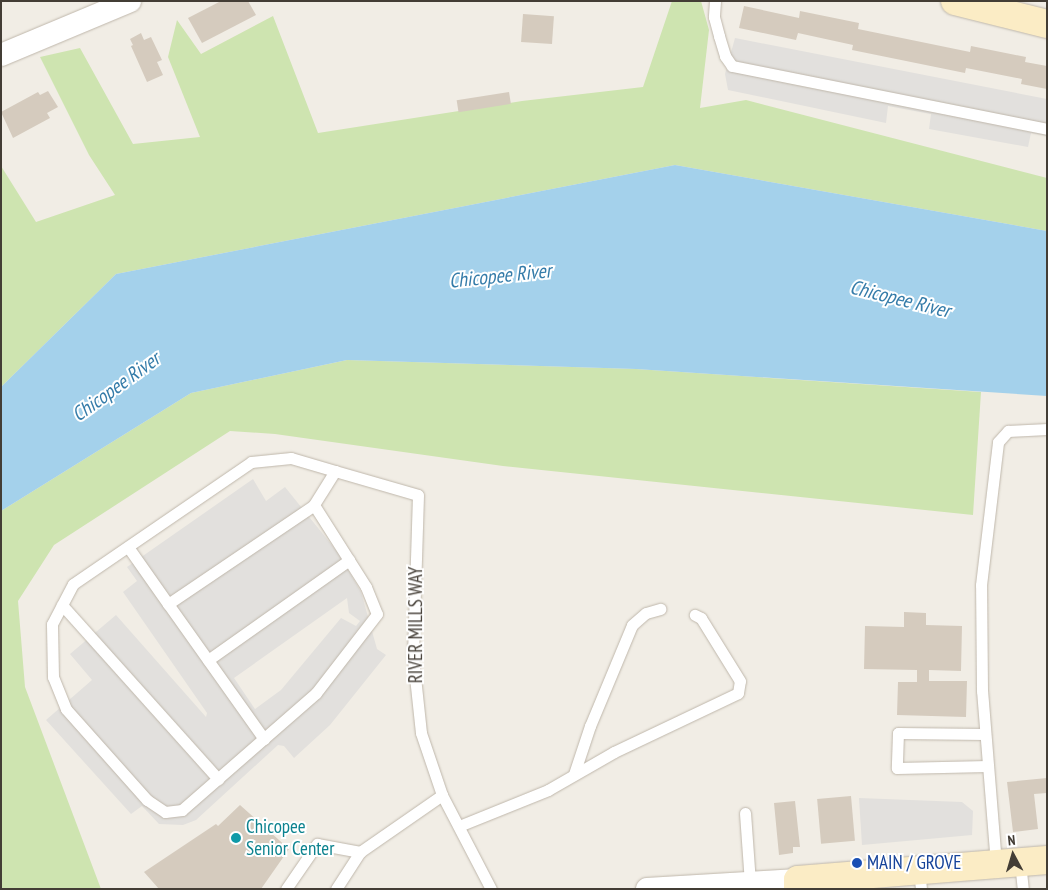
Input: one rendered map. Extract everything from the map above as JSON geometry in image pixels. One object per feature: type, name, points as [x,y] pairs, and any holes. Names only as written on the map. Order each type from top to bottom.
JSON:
[{"type":"main road","points":[[955,1],[1047,24]]},
{"type":"main road","points":[[798,884],[920,880],[1008,863],[1047,860]]},
{"type":"street","points":[[1,55],[130,1]]},
{"type":"street","points":[[647,889],[750,882],[798,884]]},
{"type":"lane","points":[[715,1],[714,17],[725,56],[732,66],[1047,129]]},
{"type":"lane","points":[[1023,889],[1008,863],[988,766],[985,734],[981,585],[998,442],[1008,432],[1026,428],[1047,429]]},
{"type":"lane","points":[[168,604],[314,505],[335,470],[291,458],[251,462],[73,584],[52,624],[53,677],[66,709],[141,793],[164,812],[182,810],[316,693],[377,614],[366,587],[314,505]]},
{"type":"lane","name":"RIVER MILLS WAY","points":[[335,470],[418,495],[413,658],[421,733],[442,795],[491,889]]},
{"type":"lane","points":[[128,547],[264,740]]},
{"type":"lane","points":[[208,660],[349,560]]},
{"type":"lane","points":[[62,604],[218,779]]},
{"type":"lane","points":[[574,774],[590,726],[632,625],[646,613],[660,609]]},
{"type":"lane","points":[[459,826],[548,790],[574,774],[738,693],[740,681],[701,618],[695,614]]},
{"type":"lane","points":[[985,734],[898,733],[898,768],[988,766]]},
{"type":"lane","points":[[336,889],[360,852],[442,795]]},
{"type":"lane","points":[[745,813],[750,882]]},
{"type":"lane","points":[[286,889],[317,844],[360,852]]},
{"type":"green space","points":[[672,1],[701,1],[709,30],[700,108],[746,100],[1047,178],[1047,231],[675,165],[116,274],[1,387],[1,166],[36,222],[115,195],[89,155],[40,57],[80,48],[133,144],[200,137],[168,57],[177,20],[201,54],[273,16],[318,133],[522,101],[643,87]]},
{"type":"green space","points":[[347,360],[636,369],[981,392],[973,515],[503,466],[275,434],[230,431],[54,545],[18,601],[25,687],[101,889],[1,889],[1,511],[191,393]]},
{"type":"shaded area","points":[[735,38],[1047,99],[1047,136],[1031,133],[1028,147],[929,129],[931,114],[888,106],[886,123],[728,90],[725,74]]},
{"type":"shaded area","points":[[253,479],[266,501],[285,487],[339,554],[361,592],[377,649],[386,655],[330,725],[294,758],[284,746],[278,745],[196,820],[183,825],[159,824],[142,806],[131,814],[46,720],[92,680],[70,654],[116,615],[206,717],[207,713],[123,592],[137,581],[127,567]],"holes":[[[347,598],[349,613],[360,621],[356,626],[341,618],[281,690],[255,709],[234,678]]]},
{"type":"shaded area","points":[[859,798],[962,802],[973,811],[972,835],[862,845]]},
{"type":"water","name":"Chicopee River","points":[[675,165],[1047,231],[1047,396],[636,369],[347,360],[191,393],[1,511],[1,387],[116,274]]},
{"type":"building","points":[[221,1],[248,1],[256,15],[202,43],[188,18]]},
{"type":"building","points":[[744,6],[799,18],[800,11],[859,23],[858,29],[970,52],[971,46],[1026,57],[1025,62],[1047,66],[1047,89],[1021,84],[1022,79],[966,68],[965,73],[852,50],[853,45],[798,33],[796,40],[739,28]]},
{"type":"building","points":[[523,14],[554,16],[552,44],[521,42]]},
{"type":"building","points":[[141,33],[144,40],[151,37],[162,60],[157,62],[163,75],[147,82],[131,46],[133,45],[130,39]]},
{"type":"building","points":[[48,91],[58,107],[47,113],[50,118],[13,138],[1,112],[38,92],[40,95]]},
{"type":"building","points":[[509,92],[511,104],[459,112],[457,100]]},
{"type":"building","points":[[904,612],[926,613],[926,625],[962,626],[961,671],[929,670],[929,681],[967,681],[966,717],[897,715],[898,682],[917,682],[917,670],[864,669],[865,626],[904,627]]},
{"type":"building","points":[[1047,778],[1047,793],[1034,794],[1038,829],[1013,832],[1007,782]]},
{"type":"building","points":[[851,796],[855,841],[821,844],[817,799]]},
{"type":"building","points":[[795,801],[800,847],[793,847],[793,853],[779,855],[774,803]]},
{"type":"building","name":"Chicopee Senior Center","points":[[240,805],[289,849],[261,889],[159,889],[144,872],[216,824],[218,826]]},
{"type":"place","name":"Chicopee Senior Center","points":[[236,838]]},
{"type":"place","name":"MAIN / GROVE","points":[[857,863]]}]
